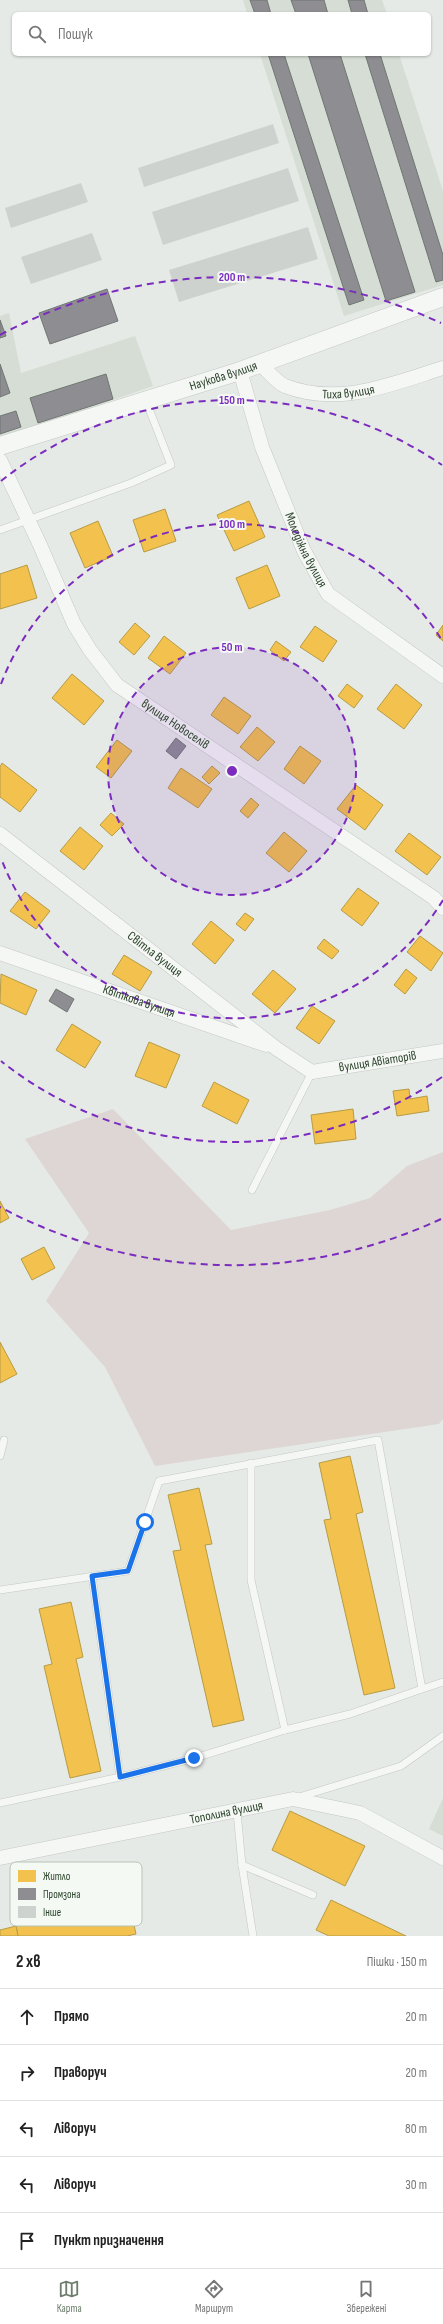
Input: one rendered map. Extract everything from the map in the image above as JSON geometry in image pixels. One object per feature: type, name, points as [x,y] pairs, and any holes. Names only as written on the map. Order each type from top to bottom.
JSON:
[{"type":"street","name":"Наукова вулиця","points":[[0,446],[240,371],[375,320],[443,297]]},
{"type":"street","name":"Тиха вулиця","points":[[260,364],[284,385],[329,395],[348,395],[371,391],[443,368]]},
{"type":"street","name":"Молодіжна вулиця","points":[[240,371],[262,447],[304,551],[328,594],[443,676]]},
{"type":"street","name":"вулиця Новоселів","points":[[0,460],[40,544],[74,624],[90,650],[117,685],[434,898],[443,908]]},
{"type":"street","name":"Світла вулиця","points":[[0,834],[277,1050],[312,1072]]},
{"type":"street","name":"Квіткова вулиця","points":[[0,953],[277,1050]]},
{"type":"street","name":"вулиця Авіаторів","points":[[312,1072],[443,1051]]},
{"type":"street","name":"Тополина вулиця","points":[[0,1858],[237,1812],[293,1799],[360,1813],[443,1858]]},
{"type":"lane","points":[[0,530],[131,483],[171,465],[146,401]]},
{"type":"lane","points":[[252,1190],[312,1072]]},
{"type":"lane","points":[[0,1456],[4,1440]]},
{"type":"lane","points":[[0,1590],[128,1571],[159,1481],[251,1462],[378,1440],[422,1689]]},
{"type":"lane","points":[[251,1462],[251,1580],[285,1730]]},
{"type":"lane","points":[[92,1576],[120,1777]]},
{"type":"lane","points":[[0,1803],[120,1777],[194,1758],[285,1730],[350,1714],[443,1682]]},
{"type":"lane","points":[[293,1799],[401,1766],[443,1736]]},
{"type":"lane","points":[[237,1812],[242,1865],[253,1936]]},
{"type":"lane","points":[[242,1865],[313,1896]]},
{"type":"shaded area","points":[[243,0],[382,0],[386,12],[246,12]]},
{"type":"shaded area","points":[[261,56],[400,56],[443,191],[443,285],[344,316]]},
{"type":"shaded area","points":[[9,313],[21,373],[135,336],[153,386],[0,439],[0,316]]},
{"type":"shaded area","points":[[113,1109],[231,1230],[330,1210],[370,1198],[407,1166],[443,1152],[443,1419],[439,1424],[155,1466],[105,1367],[46,1301],[89,1233],[25,1139]]},
{"type":"shaded area","points":[[443,1798],[443,1836],[429,1829]]},
{"type":"building: Житло","points":[[249,501],[265,537],[234,551],[217,515]]},
{"type":"building: Житло","points":[[165,509],[176,541],[144,552],[133,520]]},
{"type":"building: Житло","points":[[98,521],[113,556],[85,568],[70,533]]},
{"type":"building: Житло","points":[[27,565],[37,598],[0,609],[0,574]]},
{"type":"building: Житло","points":[[267,565],[280,596],[249,609],[236,578]]},
{"type":"building: Житло","points":[[135,623],[150,636],[134,655],[119,642]]},
{"type":"building: Житло","points":[[443,625],[443,641],[436,635]]},
{"type":"building: Житло","points":[[315,626],[337,641],[323,662],[300,647]]},
{"type":"building: Житло","points":[[164,636],[186,653],[170,674],[148,658]]},
{"type":"building: Житло","points":[[276,641],[291,652],[284,661],[270,650]]},
{"type":"building: Житло","points":[[72,674],[104,701],[84,725],[52,698]]},
{"type":"building: Житло","points":[[347,684],[363,696],[354,708],[338,696]]},
{"type":"building: Житло","points":[[396,684],[422,705],[404,729],[377,709]]},
{"type":"building: Житло","points":[[224,697],[251,716],[238,734],[211,715]]},
{"type":"building: Житло","points":[[257,727],[275,742],[258,761],[240,747]]},
{"type":"building: Житло","points":[[117,740],[132,751],[111,778],[96,767]]},
{"type":"building: Житло","points":[[300,746],[321,761],[304,784],[284,769]]},
{"type":"building: Житло","points":[[2,763],[37,790],[20,812],[0,797],[0,767]]},
{"type":"building: Житло","points":[[212,766],[220,773],[209,784],[202,777]]},
{"type":"building: Житло","points":[[181,768],[212,789],[198,808],[168,788]]},
{"type":"building: Житло","points":[[356,785],[383,805],[365,830],[337,809]]},
{"type":"building: Житло","points":[[251,798],[259,805],[248,818],[240,811]]},
{"type":"building: Житло","points":[[111,813],[124,824],[112,836],[100,825]]},
{"type":"building: Житло","points":[[80,827],[103,846],[84,870],[60,851]]},
{"type":"building: Житло","points":[[284,832],[307,851],[289,872],[266,853]]},
{"type":"building: Житло","points":[[409,833],[441,857],[427,875],[395,851]]},
{"type":"building: Житло","points":[[358,888],[379,903],[362,926],[341,910]]},
{"type":"building: Житло","points":[[25,892],[50,911],[36,929],[10,911]]},
{"type":"building: Житло","points":[[245,913],[254,919],[245,931],[236,924]]},
{"type":"building: Житло","points":[[211,921],[234,940],[215,964],[192,944]]},
{"type":"building: Житло","points":[[420,936],[443,953],[431,971],[407,952]]},
{"type":"building: Житло","points":[[324,939],[339,951],[332,959],[317,948]]},
{"type":"building: Житло","points":[[124,955],[152,972],[140,991],[112,974]]},
{"type":"building: Житло","points":[[406,969],[417,978],[405,994],[394,985]]},
{"type":"building: Житло","points":[[273,970],[296,989],[275,1013],[252,994]]},
{"type":"building: Житло","points":[[1,974],[37,990],[26,1015],[0,1003]]},
{"type":"building: Житло","points":[[312,1006],[335,1021],[319,1044],[296,1028]]},
{"type":"building: Житло","points":[[72,1024],[101,1042],[85,1068],[56,1050]]},
{"type":"building: Житло","points":[[149,1042],[180,1055],[166,1088],[135,1076]]},
{"type":"building: Житло","points":[[214,1082],[249,1100],[237,1124],[202,1106]]},
{"type":"building: Житло","points":[[409,1089],[410,1099],[427,1096],[429,1111],[397,1116],[393,1091]]},
{"type":"building: Житло","points":[[353,1109],[356,1139],[315,1144],[311,1115]]},
{"type":"building: Житло","points":[[0,1201],[9,1218],[0,1223]]},
{"type":"building: Житло","points":[[44,1247],[55,1268],[32,1280],[21,1259]]},
{"type":"building: Житло","points":[[0,1342],[17,1374],[0,1383]]},
{"type":"building: Житло","points":[[350,1456],[363,1512],[356,1514],[395,1688],[364,1695],[324,1520],[331,1519],[319,1463]]},
{"type":"building: Житло","points":[[199,1488],[212,1544],[205,1545],[244,1720],[213,1727],[173,1551],[181,1550],[168,1495]]},
{"type":"building: Житло","points":[[71,1602],[83,1657],[76,1659],[101,1771],[70,1778],[44,1666],[52,1664],[39,1609]]},
{"type":"building: Житло","points":[[290,1811],[365,1846],[345,1886],[272,1850]]},
{"type":"building: Житло","points":[[331,1900],[406,1936],[329,1936],[316,1930]]},
{"type":"building: Житло","points":[[16,1926],[134,1926],[136,1934],[127,1936],[18,1936]]},
{"type":"building: Житло","points":[[16,1926],[18,1936],[0,1936],[0,1930]]},
{"type":"building: Промзона","points":[[250,0],[267,0],[270,12],[254,12]]},
{"type":"building: Промзона","points":[[291,0],[324,0],[327,12],[295,12]]},
{"type":"building: Промзона","points":[[348,0],[364,0],[367,12],[351,12]]},
{"type":"building: Промзона","points":[[269,56],[285,56],[364,300],[349,305]]},
{"type":"building: Промзона","points":[[309,56],[341,56],[415,292],[386,301]]},
{"type":"building: Промзона","points":[[366,56],[381,56],[443,255],[443,280],[436,282]]},
{"type":"building: Промзона","points":[[107,289],[118,321],[50,344],[39,313]]},
{"type":"building: Промзона","points":[[0,320],[6,336],[0,338]]},
{"type":"building: Промзона","points":[[0,364],[10,393],[0,397]]},
{"type":"building: Промзона","points":[[106,374],[113,399],[38,423],[30,398]]},
{"type":"building: Промзона","points":[[16,411],[21,427],[0,434],[0,416]]},
{"type":"building: Промзона","points":[[176,738],[186,746],[176,759],[166,751]]},
{"type":"building: Промзона","points":[[56,989],[74,999],[67,1012],[49,1001]]},
{"type":"building: Інше","points":[[273,124],[279,143],[144,187],[138,168]]},
{"type":"building: Інше","points":[[288,168],[299,201],[163,245],[152,212]]},
{"type":"building: Інше","points":[[81,183],[88,202],[11,228],[5,208]]},
{"type":"building: Інше","points":[[308,227],[318,259],[179,302],[169,270]]},
{"type":"building: Інше","points":[[92,233],[102,260],[31,284],[21,257]]},
{"type":"route","points":[[145,1522],[128,1571],[92,1576],[120,1777],[194,1758]]}]
